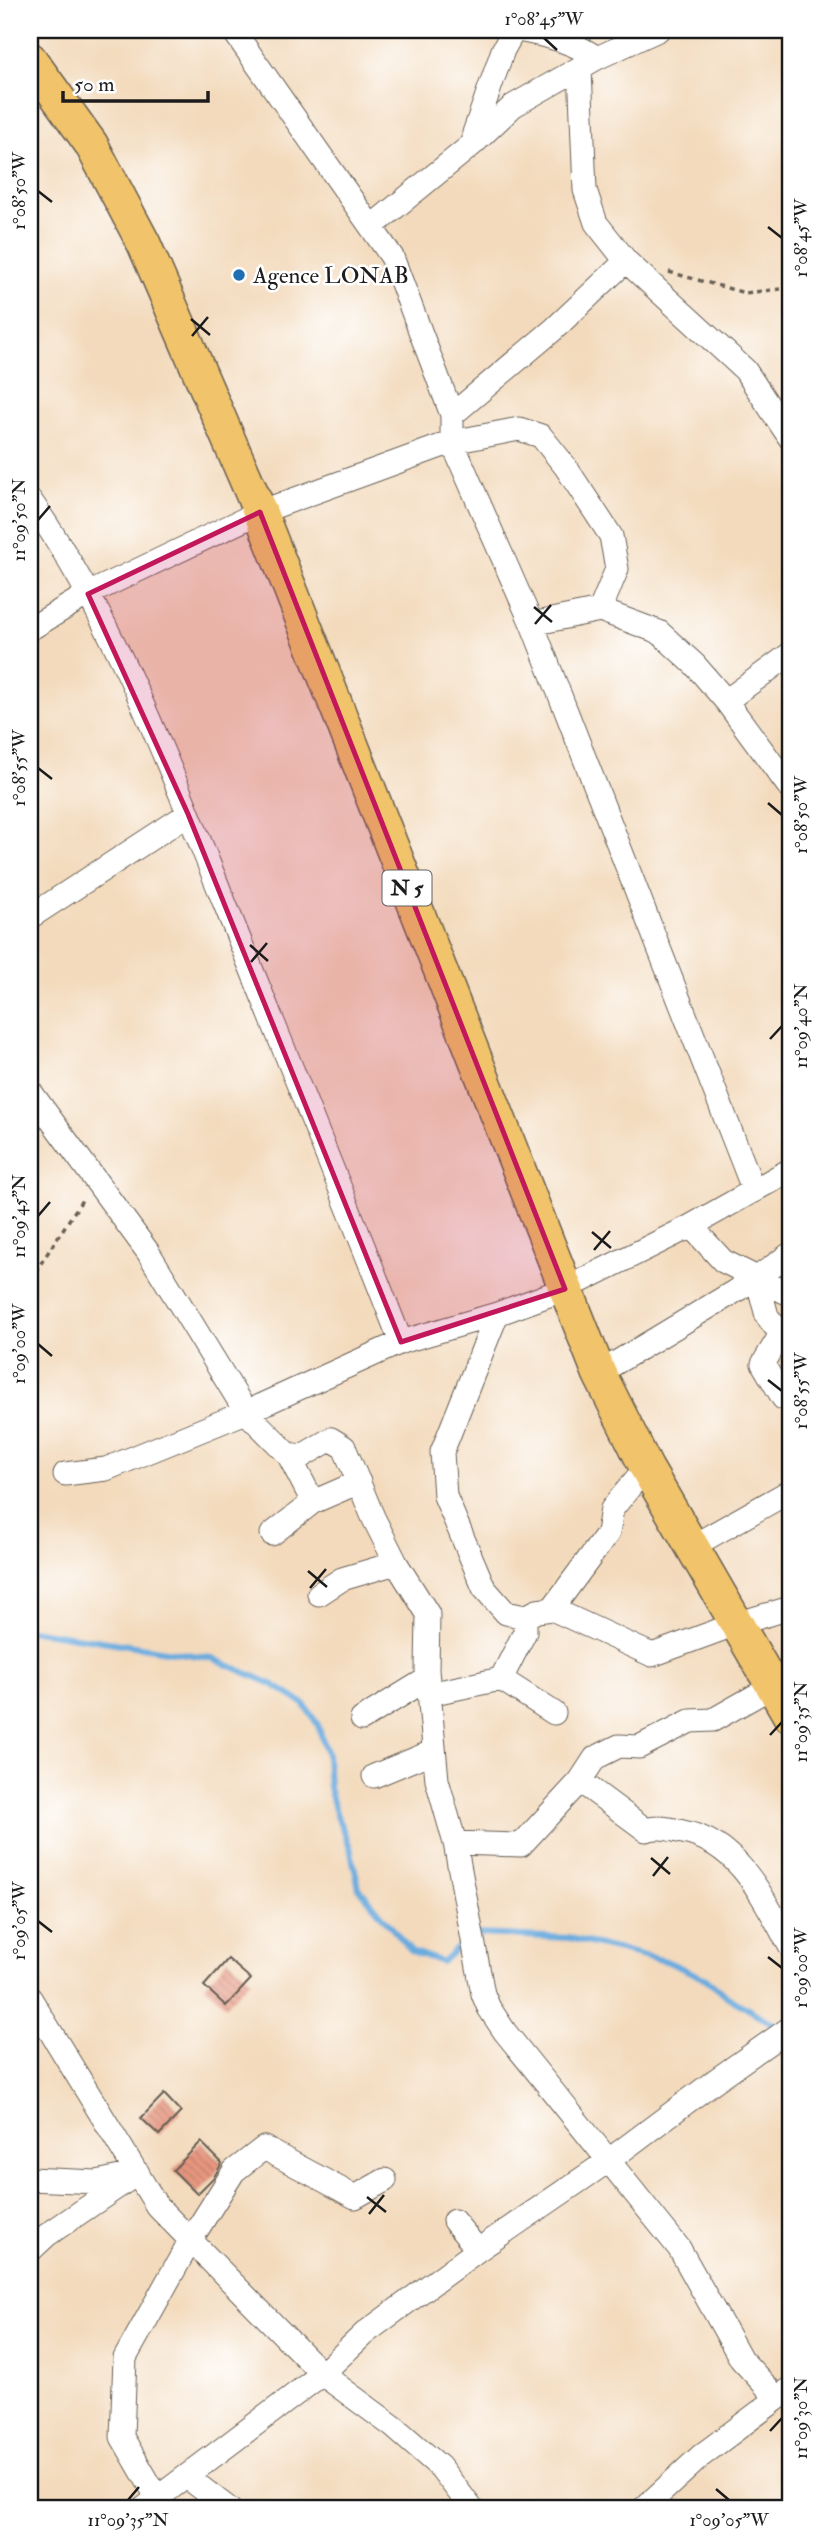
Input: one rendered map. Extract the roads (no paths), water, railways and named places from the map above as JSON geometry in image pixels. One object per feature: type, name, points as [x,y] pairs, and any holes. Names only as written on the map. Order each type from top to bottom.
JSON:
[{"type":"highway","name":"N 5","points":[[30,59],[92,144],[144,243],[260,512],[599,1373],[646,1467],[790,1716]]},
{"type":"street","points":[[233,30],[392,257],[452,415],[453,442],[532,624],[754,1191]]},
{"type":"street","points":[[474,143],[478,121],[503,50],[514,30]]},
{"type":"street","points":[[519,30],[562,39],[578,46],[588,63],[585,190],[596,223],[626,261],[745,370],[790,438]]},
{"type":"street","points":[[371,227],[474,143],[513,106],[588,63],[659,30]]},
{"type":"street","points":[[452,415],[553,330],[626,261]]},
{"type":"street","points":[[30,629],[88,594],[260,512],[453,442],[519,429],[541,436],[565,466],[611,536],[617,569],[600,610]]},
{"type":"street","points":[[30,500],[61,544],[146,714],[401,1342]]},
{"type":"street","points":[[532,624],[600,610],[659,632],[695,665],[726,701],[790,788]]},
{"type":"street","points":[[726,701],[790,654]]},
{"type":"street","points":[[30,917],[188,814]]},
{"type":"street","points":[[30,1091],[149,1252],[246,1412],[288,1454],[313,1502]]},
{"type":"street","points":[[65,1474],[106,1469],[246,1412],[401,1342],[497,1314],[565,1289],[789,1173]]},
{"type":"street","points":[[691,1226],[723,1261],[790,1292]]},
{"type":"street","points":[[599,1373],[757,1278],[790,1254]]},
{"type":"street","points":[[757,1278],[768,1316],[781,1334],[763,1364],[783,1398]]},
{"type":"street","points":[[497,1314],[442,1452],[445,1496],[484,1588],[506,1613],[525,1617],[537,1611],[552,1609],[652,1655],[736,1624],[790,1608]]},
{"type":"street","points":[[288,1454],[302,1456],[331,1439],[344,1447],[396,1563],[428,1614],[428,1687],[437,1780],[455,1843],[483,1994],[489,2008],[505,2032],[680,2248],[741,2359],[784,2394],[702,2455],[643,2509]]},
{"type":"street","points":[[552,1609],[608,1533],[612,1509],[646,1467]]},
{"type":"street","points":[[272,1535],[313,1502],[359,1482]]},
{"type":"street","points":[[693,1546],[790,1491]]},
{"type":"street","points":[[319,1594],[342,1579],[396,1563]]},
{"type":"street","points":[[501,1679],[525,1632],[525,1617]]},
{"type":"street","points":[[362,1719],[428,1687],[501,1679],[554,1713]]},
{"type":"street","points":[[455,1843],[521,1845],[580,1781],[595,1758],[619,1746],[639,1747],[690,1721],[713,1720],[773,1686]]},
{"type":"street","points":[[374,1776],[435,1751]]},
{"type":"street","points":[[580,1781],[646,1830],[658,1826],[701,1835],[739,1862],[760,1891],[790,1946]]},
{"type":"street","points":[[30,1998],[37,2027],[138,2173],[157,2206],[322,2374],[414,2443],[440,2467],[472,2509]]},
{"type":"street","points":[[385,2180],[355,2197],[264,2148],[234,2171],[190,2241],[125,2358],[122,2437],[151,2504],[322,2374],[365,2333],[790,2028]]},
{"type":"street","points":[[30,2179],[97,2182],[138,2173]]},
{"type":"street","points":[[30,2250],[47,2235],[138,2173]]},
{"type":"street","points":[[454,2221],[478,2250]]},
{"type":"street","points":[[187,2477],[229,2509]]},
{"type":"waterway","points":[[30,1630],[212,1658],[274,1685],[304,1704],[318,1725],[327,1754],[329,1788],[350,1847],[359,1888],[411,1951],[442,1962],[468,1938]]},
{"type":"waterway","points":[[477,1934],[569,1938],[666,1961],[706,1979],[726,1996],[775,2025]]},
{"type":"place","name":"Agence LONAB","points":[[239,275]]}]
